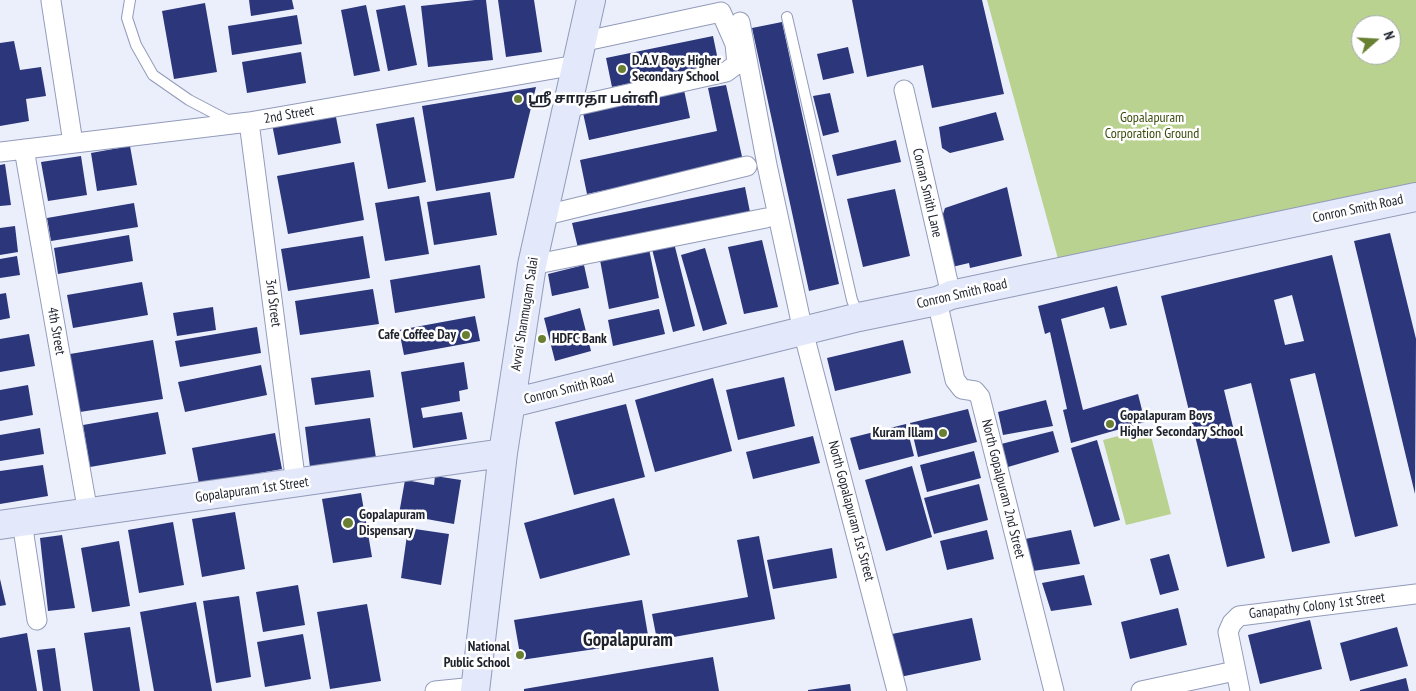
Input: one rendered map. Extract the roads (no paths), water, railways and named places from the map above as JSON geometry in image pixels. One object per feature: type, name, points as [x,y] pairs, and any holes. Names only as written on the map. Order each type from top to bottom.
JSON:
[{"type":"main road","name":"Avvai Shanmugam Salai","points":[[475,689],[503,453],[532,264],[591,0]]},
{"type":"main road","name":"Conron Smith Road","points":[[512,403],[859,317],[1416,197]]},
{"type":"main road","name":"Gopalapuram 1st Street","points":[[11,524],[503,453]]},
{"type":"street","points":[[52,1],[72,143]]},
{"type":"street","name":"2nd Street","points":[[0,152],[241,123],[579,53],[721,12],[735,44],[737,64],[726,72],[566,108]]},
{"type":"street","name":"North Gopalapuram 1st Street","points":[[740,22],[767,165],[803,331],[897,691]]},
{"type":"street","name":"Conran Smith Lane","points":[[904,90],[944,298]]},
{"type":"street","name":"3rd Street","points":[[241,123],[296,484]]},
{"type":"street","name":"4th Street","points":[[24,149],[88,514]]},
{"type":"street","points":[[542,216],[747,166]]},
{"type":"street","points":[[532,264],[766,218]]},
{"type":"street","name":"North Gopalpuram 2nd Street","points":[[944,298],[955,380],[962,388],[975,391],[980,397],[1054,691]]},
{"type":"street","points":[[11,524],[36,620]]},
{"type":"street","name":"Ganapathy Colony 1st Street","points":[[1240,691],[1228,632],[1232,623],[1239,616],[1416,594]]},
{"type":"street","points":[[1141,691],[1235,671]]},
{"type":"street","points":[[435,691],[475,689]]},
{"type":"lane","points":[[130,0],[127,18],[136,45],[152,75],[190,100],[241,123]]},
{"type":"lane","points":[[787,17],[852,300],[859,317]]},
{"type":"place","name":"D.A.V Boys Higher Secondary School","points":[[622,69]]},
{"type":"place","name":"ஸ்ரீ சாரதா பள்ளி","points":[[518,99]]},
{"type":"place","name":"Cafe Coffee Day","points":[[466,335]]},
{"type":"place","name":"HDFC Bank","points":[[542,339]]},
{"type":"place","name":"Gopalapuram Boys Higher Secondary School","points":[[1110,424]]},
{"type":"place","name":"Kuram Illam","points":[[943,433]]},
{"type":"place","name":"Gopalapuram Dispensary","points":[[348,523]]},
{"type":"place","name":"National Public School","points":[[520,655]]},
{"type":"district","name":"Gopalapuram","points":[[628,641]]},
{"type":"park label","name":"Gopalapuram Corporation Ground","points":[[1152,126]]}]
